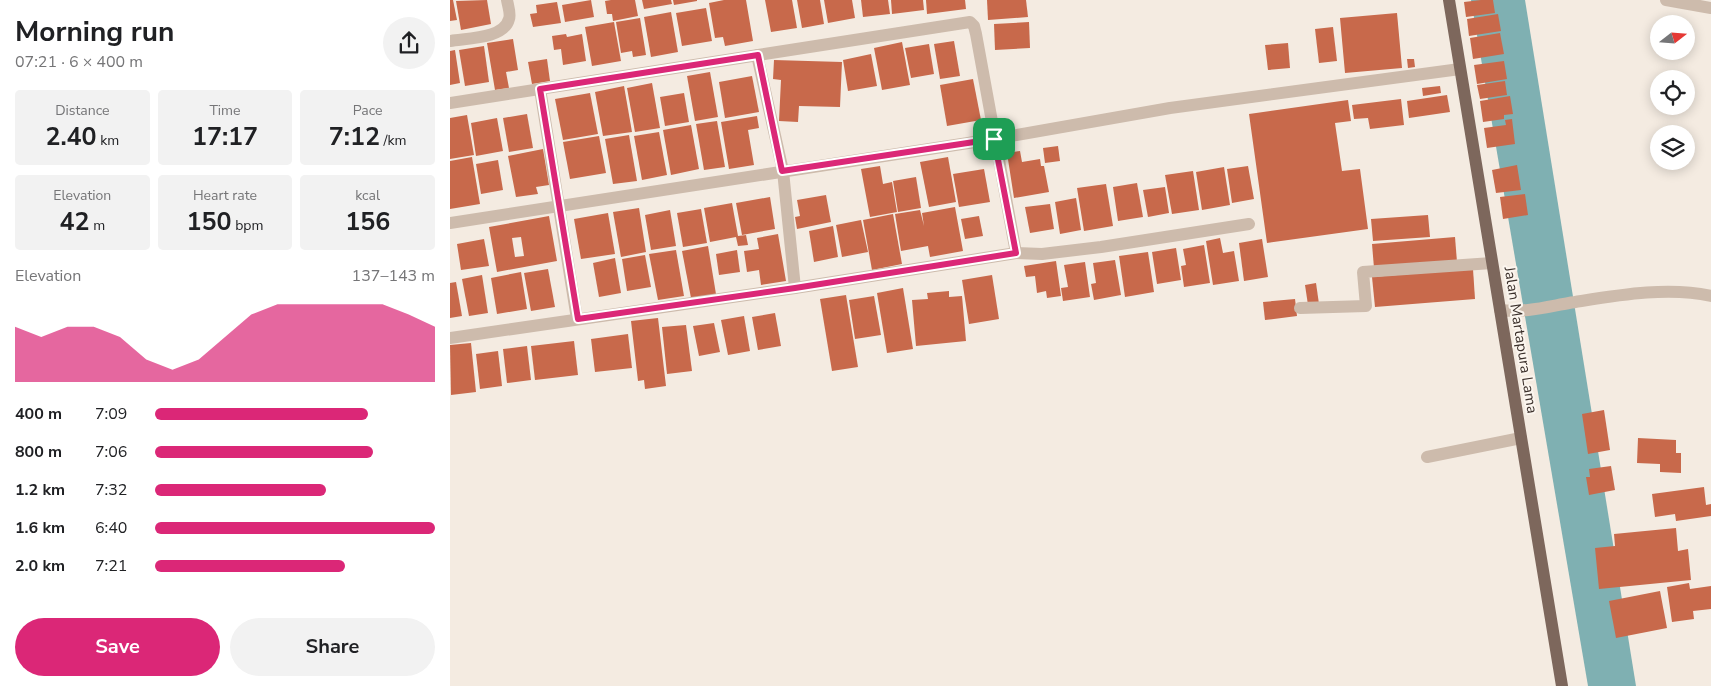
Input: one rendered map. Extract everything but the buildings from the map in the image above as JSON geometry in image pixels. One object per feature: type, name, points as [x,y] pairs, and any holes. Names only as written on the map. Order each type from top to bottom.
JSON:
[{"type":"main road","name":"Jalan Martapura Lama","points":[[1449,0],[1562,686]]},
{"type":"street","points":[[450,41],[494,33],[506,28],[510,17],[507,0]]},
{"type":"street","points":[[1666,0],[1711,8]]},
{"type":"street","points":[[450,104],[970,22],[974,26],[976,34],[1016,253]]},
{"type":"street","points":[[758,55],[782,171],[795,288]]},
{"type":"street","points":[[450,223],[994,139],[1170,108],[1460,69]]},
{"type":"street","points":[[540,89],[578,319]]},
{"type":"street","points":[[450,338],[795,288],[1016,253],[1042,254],[1101,247],[1249,224]]},
{"type":"street","points":[[1300,308],[1366,306],[1363,272],[1492,263]]},
{"type":"street","points":[[1500,310],[1516,312],[1583,301],[1686,291],[1711,296]]},
{"type":"street","points":[[1427,457],[1521,438]]},
{"type":"water","points":[[1471,0],[1525,0],[1636,686],[1588,686]]},
{"type":"route","points":[[758,55],[782,171],[994,139],[1016,253],[795,288],[578,319],[540,89],[758,55]]}]
